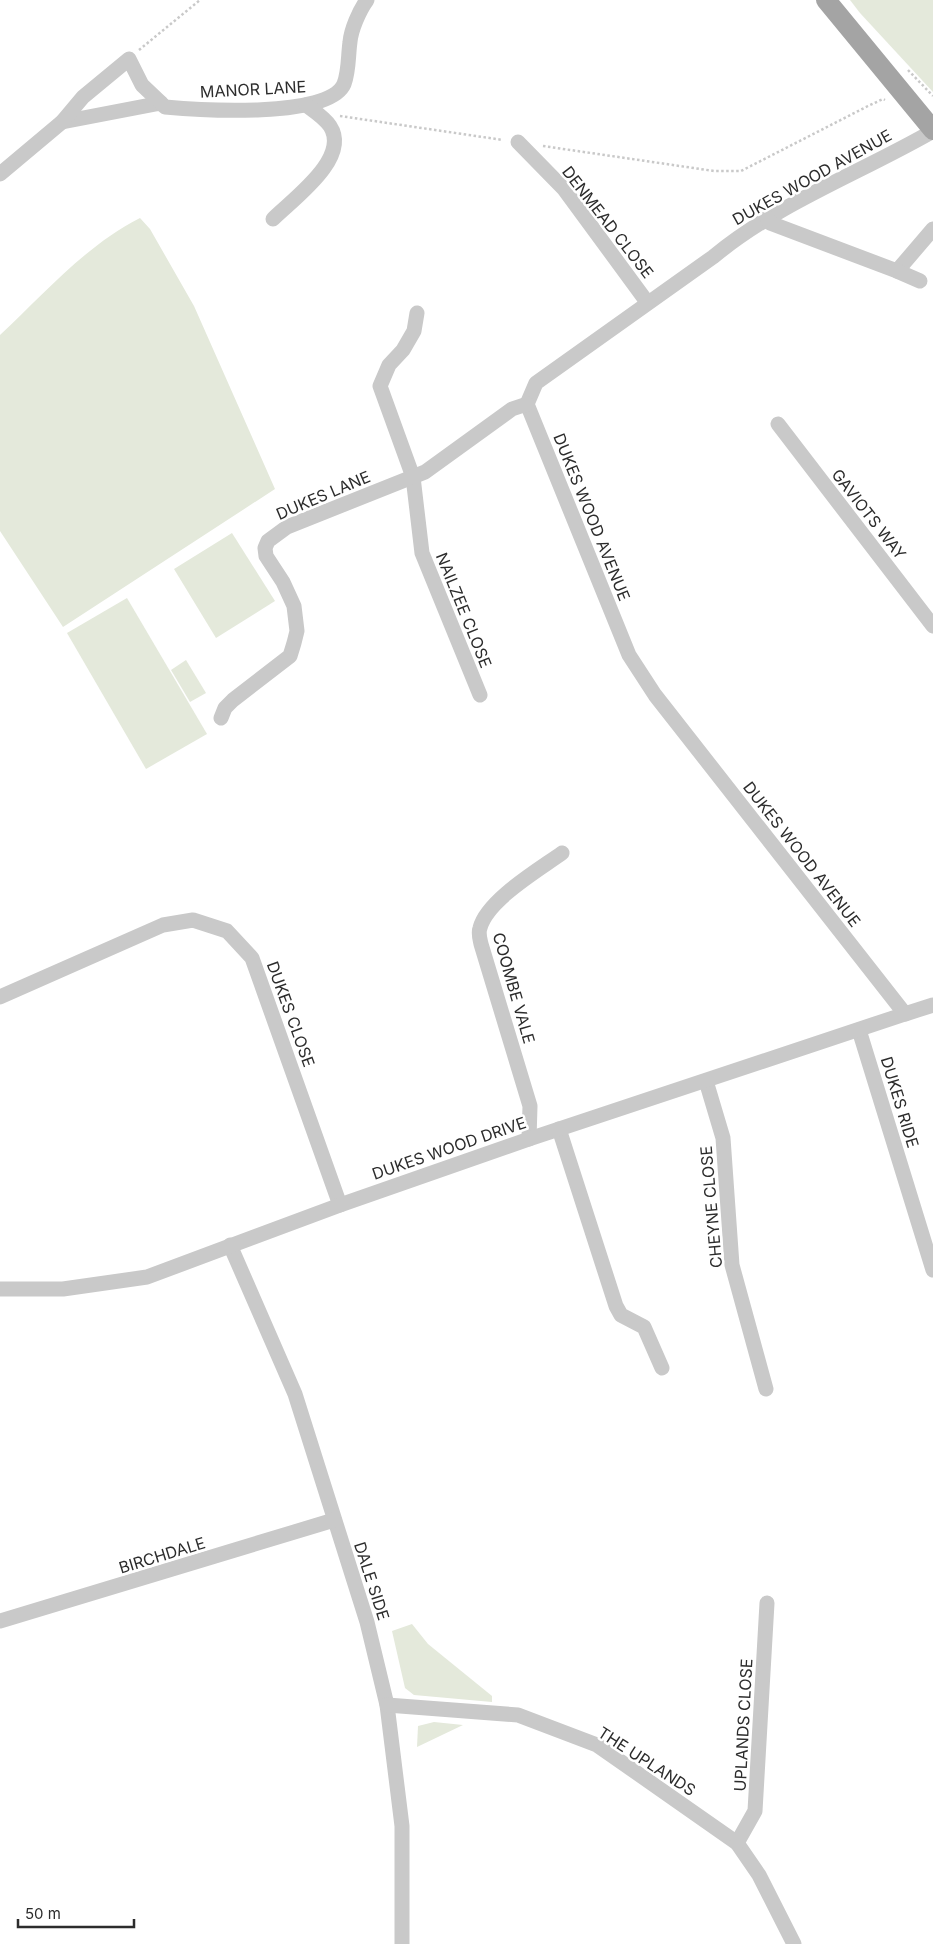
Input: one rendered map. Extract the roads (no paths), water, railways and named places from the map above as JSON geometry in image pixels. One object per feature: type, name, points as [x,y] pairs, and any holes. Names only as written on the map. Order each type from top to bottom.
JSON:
[{"type":"main road","points":[[826,0],[933,131]]},
{"type":"street","name":"MANOR LANE","points":[[0,174],[62,122],[83,97],[129,59],[142,85],[165,107],[204,110],[306,105],[330,99],[343,86],[348,70],[350,40],[366,0]]},
{"type":"street","name":"MANOR LANE","points":[[62,122],[161,103]]},
{"type":"street","points":[[273,219],[313,180],[330,160],[334,149],[331,128],[325,120],[306,105]]},
{"type":"street","name":"DUKES WOOD AVENUE","points":[[905,1014],[655,695],[629,655],[527,404],[536,383],[767,218],[933,131]]},
{"type":"street","name":"DENMEAD CLOSE","points":[[518,142],[564,189],[647,302]]},
{"type":"street","points":[[767,218],[770,223],[920,281]]},
{"type":"street","points":[[897,271],[933,229]]},
{"type":"street","name":"NAILZEE CLOSE","points":[[417,313],[414,331],[403,350],[389,365],[380,386],[413,477],[422,553],[480,695]]},
{"type":"street","name":"DUKES LANE","points":[[221,718],[225,708],[233,700],[290,656],[294,643],[297,620],[294,606],[283,582],[266,556],[265,548],[268,541],[287,527],[425,472],[512,409],[527,404]]},
{"type":"street","name":"GAVIOTS WAY","points":[[778,424],[933,626]]},
{"type":"street","name":"COOMBE VALE","points":[[529,1139],[530,1106],[481,944],[479,929],[488,914],[500,900],[562,852]]},
{"type":"street","name":"DUKES CLOSE","points":[[0,997],[163,925],[194,920],[227,931],[252,958],[340,1205]]},
{"type":"street","points":[[905,1014],[933,1005]]},
{"type":"street","name":"DUKES WOOD DRIVE","points":[[0,1290],[64,1289],[147,1277],[340,1205],[529,1139],[905,1014]]},
{"type":"street","name":"DUKES RIDE","points":[[860,1030],[933,1270]]},
{"type":"street","name":"CHEYNE CLOSE","points":[[706,1081],[723,1138],[732,1265],[766,1389]]},
{"type":"street","points":[[559,1129],[616,1306],[621,1315],[644,1327],[662,1368]]},
{"type":"street","name":"DALE SIDE","points":[[230,1246],[295,1394],[367,1622],[387,1705],[402,1826],[402,1944]]},
{"type":"street","name":"BIRCHDALE","points":[[0,1621],[334,1520]]},
{"type":"street","name":"UPLANDS CLOSE","points":[[737,1843],[755,1812],[767,1603]]},
{"type":"street","name":"THE UPLANDS","points":[[387,1705],[518,1715],[597,1745],[737,1843],[759,1875],[794,1944]]}]
